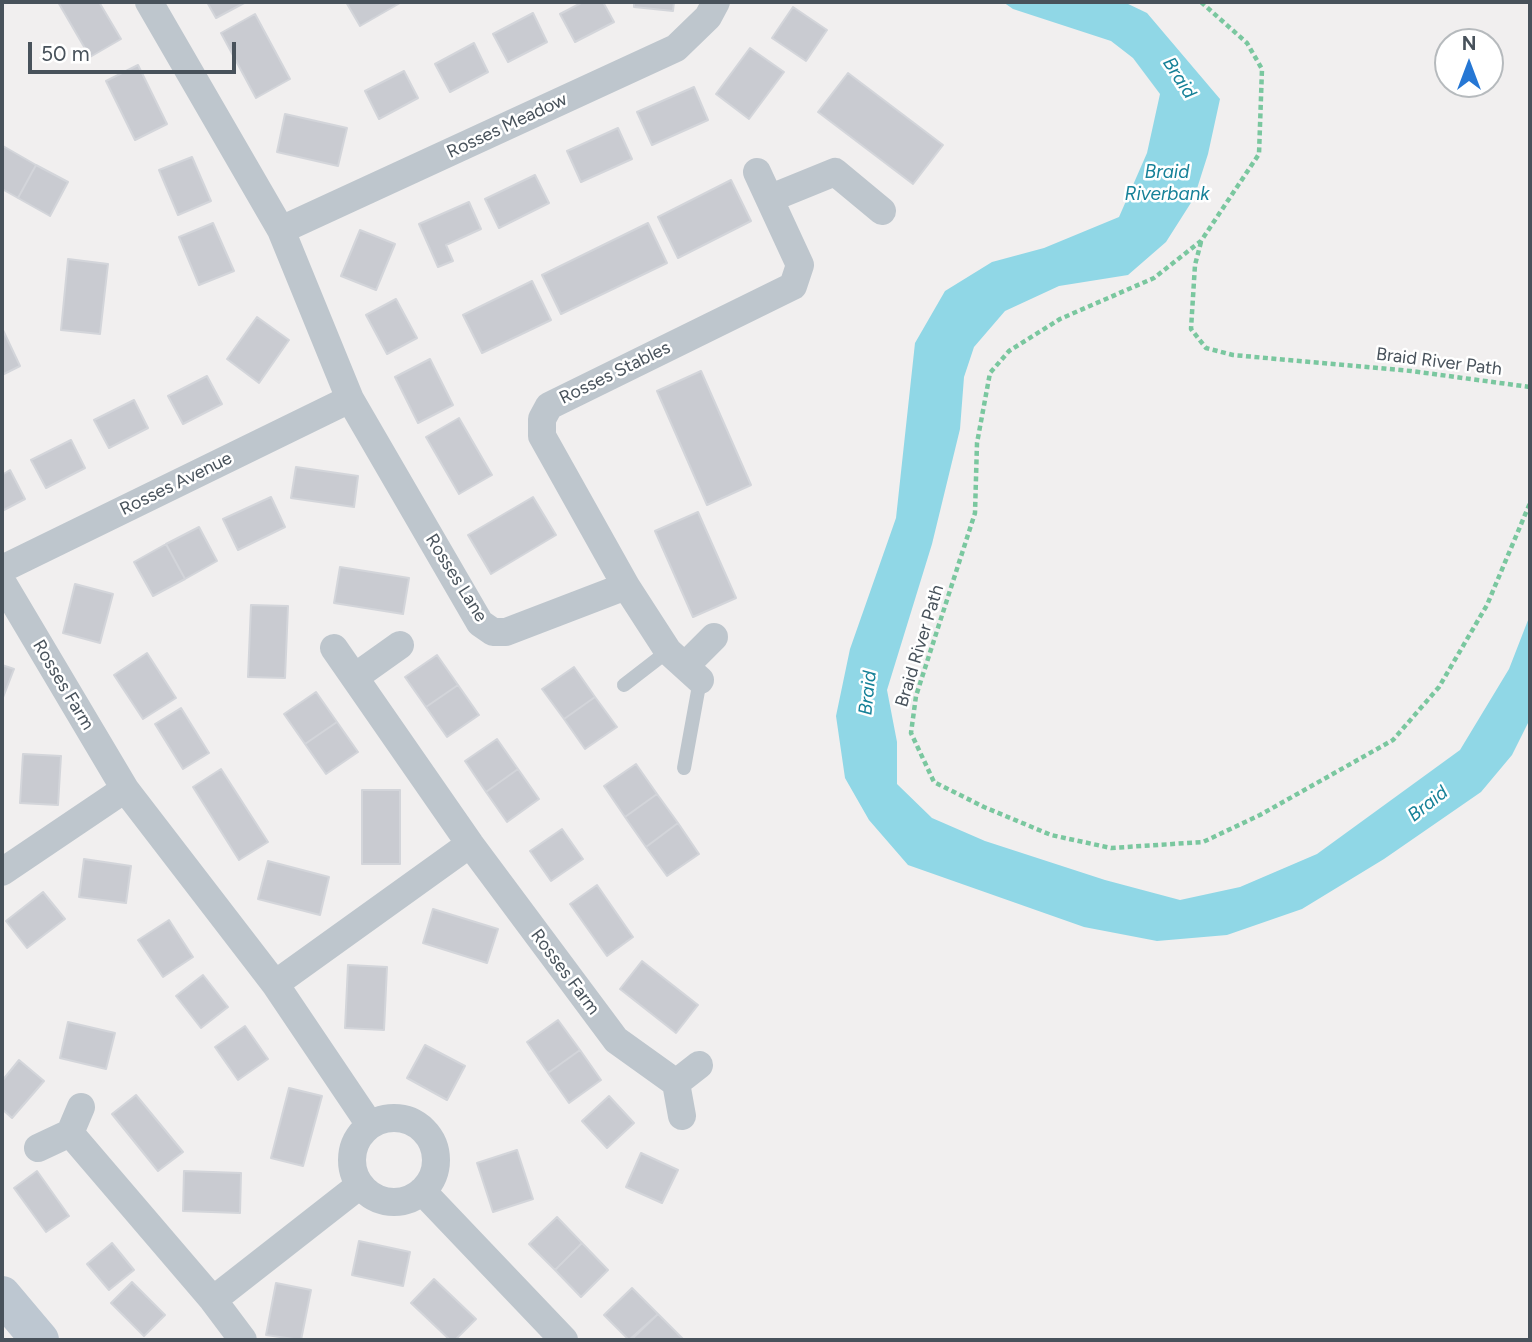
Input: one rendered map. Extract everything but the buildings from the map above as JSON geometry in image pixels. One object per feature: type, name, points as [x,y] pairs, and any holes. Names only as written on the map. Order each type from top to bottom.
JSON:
[{"type":"street","points":[[149,2],[281,230],[350,399]]},
{"type":"street","name":"Rosses Meadow","points":[[281,230],[676,48],[709,17],[716,2]]},
{"type":"street","name":"Rosses Stables","points":[[684,666],[626,586],[542,436],[542,419],[549,406],[793,286],[800,265],[757,173]]},
{"type":"street","points":[[771,198],[835,173],[881,211]]},
{"type":"street","name":"Rosses Lane","points":[[350,399],[480,623],[492,632],[506,632],[626,586]]},
{"type":"street","name":"Rosses Avenue","points":[[2,569],[350,399]]},
{"type":"street","name":"Rosses Farm","points":[[2,582],[125,789],[275,984],[370,1125]]},
{"type":"street","points":[[684,666],[714,637]]},
{"type":"street","points":[[355,677],[400,645]]},
{"type":"street","name":"Rosses Farm","points":[[334,648],[470,844],[616,1040],[676,1083]]},
{"type":"street","points":[[2,872],[125,789]]},
{"type":"street","points":[[275,984],[470,844]]},
{"type":"street","points":[[682,1116],[676,1083],[699,1065]]},
{"type":"street","points":[[38,1148],[70,1133],[81,1107]]},
{"type":"street","points":[[397,1117],[423,1128],[431,1140],[436,1167],[422,1191],[401,1202],[390,1202],[368,1193],[360,1185],[354,1173],[354,1146],[370,1125],[397,1117]]},
{"type":"street","points":[[70,1133],[214,1300],[243,1340]]},
{"type":"street","points":[[214,1300],[360,1185]]},
{"type":"street","points":[[422,1191],[564,1340]]},
{"type":"street","points":[[2,1295],[40,1340]]},
{"type":"lane","points":[[624,685],[684,666],[684,768]]},
{"type":"path","name":"Braid River Path","points":[[1201,2],[1247,43],[1262,69],[1259,154],[1201,241],[1154,278],[1049,326],[1009,351],[990,373],[976,443],[975,513],[916,696],[911,733],[934,782],[984,807],[1051,835],[1111,848],[1203,842],[1260,815],[1393,740],[1423,709],[1446,676],[1486,605],[1530,503]]},
{"type":"path","name":"Braid River Path","points":[[1201,241],[1195,265],[1191,329],[1206,348],[1233,355],[1411,371],[1530,387]]},
{"type":"water","name":"Braid Riverbank","points":[[1003,2],[1124,2],[1147,13],[1220,99],[1208,154],[1194,198],[1166,242],[1128,275],[1059,286],[1005,311],[974,347],[964,377],[960,429],[932,544],[887,690],[897,742],[897,784],[932,818],[985,841],[1105,880],[1180,900],[1240,887],[1317,854],[1460,750],[1509,669],[1530,615],[1530,719],[1512,755],[1481,792],[1384,859],[1302,909],[1227,935],[1157,941],[1084,927],[908,865],[869,820],[845,778],[836,716],[850,649],[896,518],[915,343],[945,291],[992,262],[1044,248],[1119,217],[1147,153],[1160,94],[1133,58],[1111,41],[1013,9]]},
{"type":"water label","name":"Braid","points":[[1179,78]]},
{"type":"water label","name":"Braid","points":[[868,693]]},
{"type":"water label","name":"Braid","points":[[1428,804]]}]
